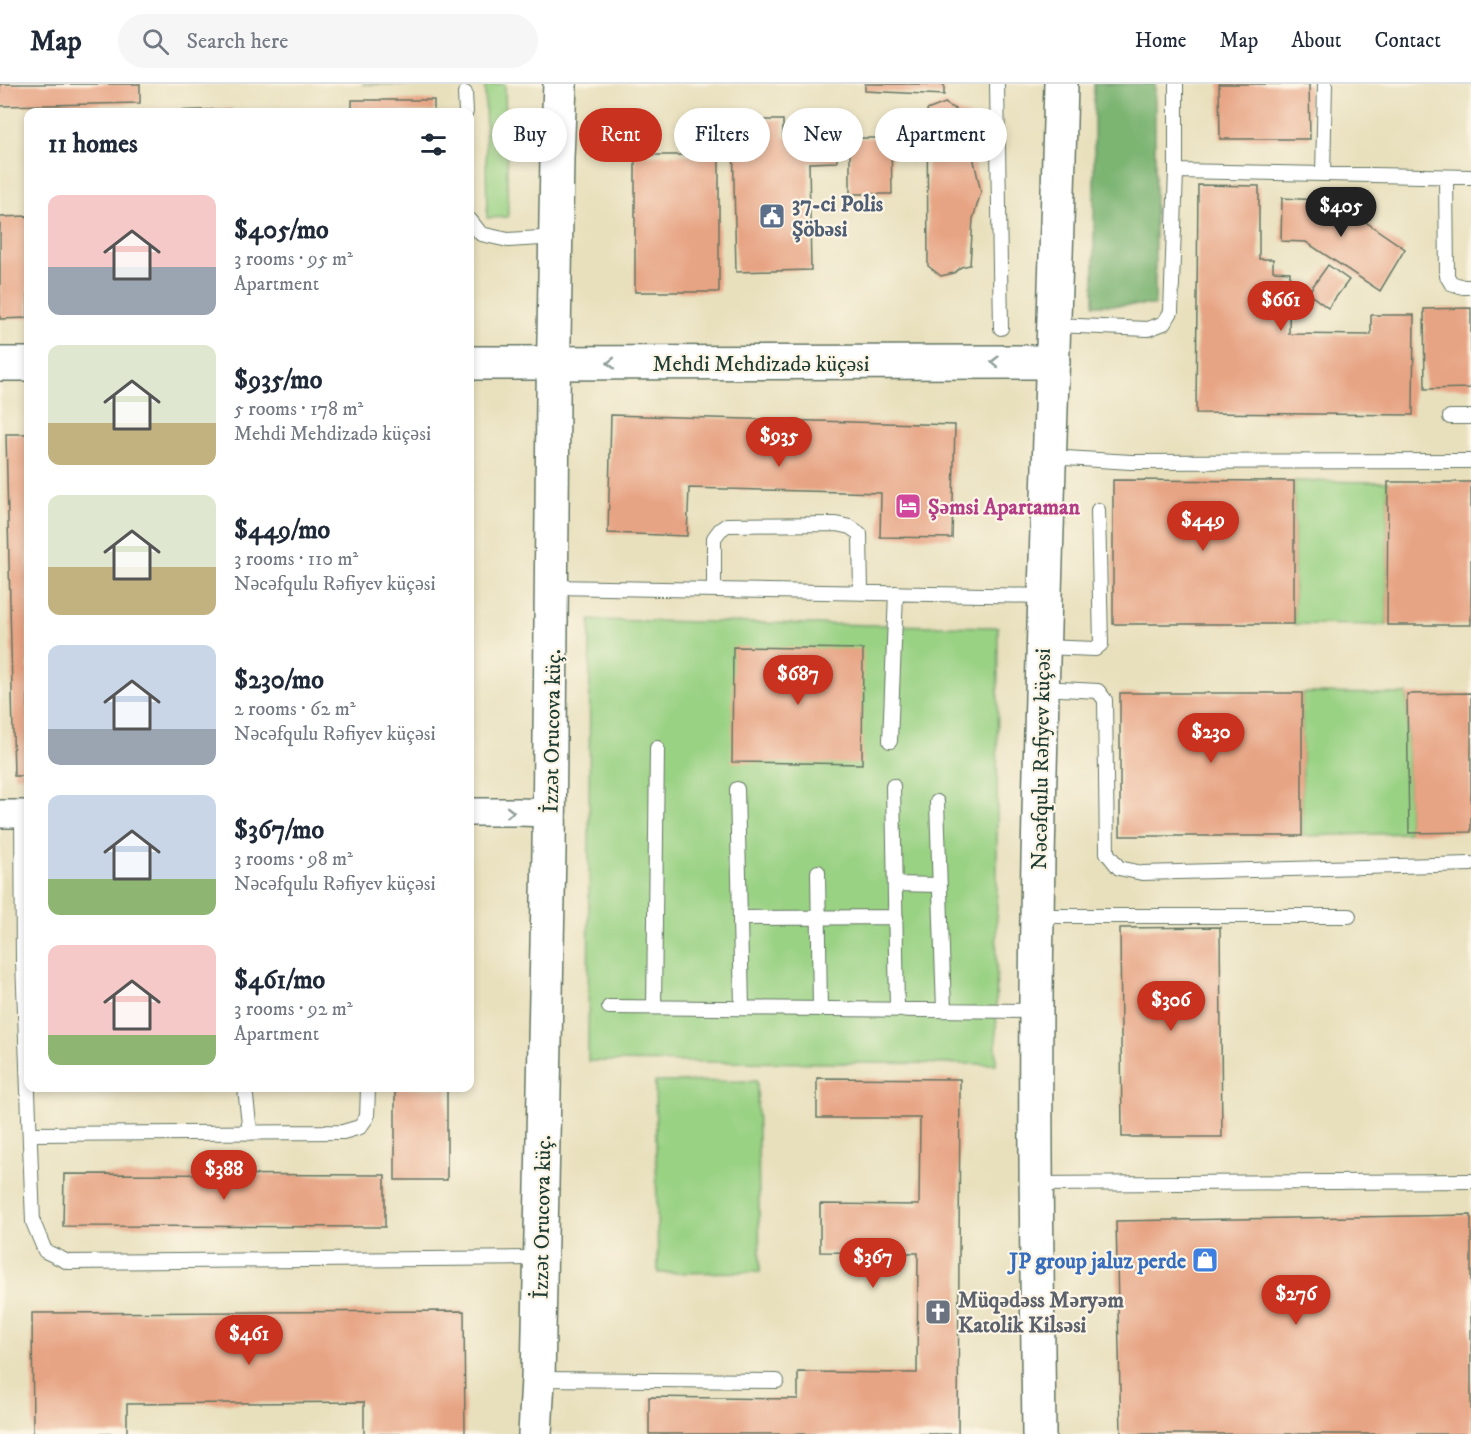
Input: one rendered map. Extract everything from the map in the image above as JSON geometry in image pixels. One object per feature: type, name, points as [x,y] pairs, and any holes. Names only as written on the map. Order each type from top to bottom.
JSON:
[{"type":"main road","name":"İzzət Orucova küç.","points":[[535,1434],[550,813],[553,398],[560,84]]},
{"type":"main road","name":"Nəcəfqulu Rəfiyev küçəsi","points":[[1039,1434],[1036,1184],[1037,916],[1044,596],[1055,325],[1061,84]]},
{"type":"main road","name":"Mehdi Mehdizadə küçəsi","points":[[474,363],[1053,362]]},
{"type":"main road","points":[[0,364],[24,364]]},
{"type":"street","points":[[474,812],[550,813]]},
{"type":"lane","points":[[997,84],[1001,328]]},
{"type":"lane","points":[[1055,325],[1148,328],[1164,323],[1170,312],[1176,171],[1176,84]]},
{"type":"lane","points":[[1323,174],[1325,84]]},
{"type":"lane","points":[[465,93],[466,108]]},
{"type":"lane","points":[[1176,171],[1471,177]]},
{"type":"lane","points":[[1446,177],[1447,276],[1451,283],[1471,287]]},
{"type":"lane","points":[[474,225],[481,234],[508,240],[557,237]]},
{"type":"lane","points":[[1450,417],[1471,417]]},
{"type":"lane","points":[[1050,457],[1131,462],[1471,461]]},
{"type":"lane","points":[[1043,647],[1095,649],[1101,644],[1098,510]]},
{"type":"lane","points":[[714,590],[714,538],[727,525],[836,524],[850,527],[860,534],[861,593]]},
{"type":"lane","points":[[553,587],[1044,596]]},
{"type":"lane","points":[[890,741],[896,593]]},
{"type":"lane","points":[[1042,688],[1098,691],[1105,700],[1107,853],[1119,868],[1142,873],[1471,864]]},
{"type":"lane","points":[[654,1007],[657,748]]},
{"type":"lane","points":[[893,786],[897,1009]]},
{"type":"lane","points":[[738,789],[742,1007]]},
{"type":"lane","points":[[937,802],[944,1010]]},
{"type":"lane","points":[[17,814],[24,928]]},
{"type":"lane","points":[[818,872],[820,1009]]},
{"type":"lane","points":[[895,884],[939,885]]},
{"type":"lane","points":[[1037,916],[1349,916]]},
{"type":"lane","points":[[740,918],[896,917]]},
{"type":"lane","points":[[609,1007],[1036,1011]]},
{"type":"lane","points":[[29,1092],[33,1222],[45,1251],[68,1262],[540,1258]]},
{"type":"lane","points":[[245,1092],[250,1133]]},
{"type":"lane","points":[[30,1134],[343,1132],[360,1127],[367,1117],[368,1092]]},
{"type":"lane","points":[[1036,1184],[1471,1181]]},
{"type":"lane","points":[[538,1379],[777,1381]]},
{"type":"green space","points":[[362,84],[505,84],[506,108],[492,108],[492,162],[507,162],[508,217],[487,218],[485,85]]},
{"type":"green space","points":[[1094,84],[1155,84],[1155,305],[1094,305]]},
{"type":"green space","points":[[1294,481],[1388,482],[1387,625],[1294,624]]},
{"type":"green space","points":[[590,620],[998,627],[996,1064],[588,1061]]},
{"type":"green space","points":[[1302,693],[1407,694],[1409,833],[1302,836]]},
{"type":"green space","points":[[757,1081],[760,1272],[658,1273],[655,1082]]},
{"type":"building","points":[[0,84],[140,84],[140,103],[0,106]]},
{"type":"building","points":[[865,84],[944,84],[944,95],[865,91]]},
{"type":"building","points":[[1219,84],[1309,84],[1310,139],[1220,139]]},
{"type":"building","points":[[352,100],[434,100],[434,108],[352,108]]},
{"type":"building","points":[[945,103],[953,108],[932,108]]},
{"type":"building","name":"37-ci Polis Şöbəsi","points":[[770,120],[782,120],[782,162],[837,162],[809,163],[811,270],[736,272],[734,162],[770,162]]},
{"type":"building","points":[[863,138],[875,138],[875,162],[891,162],[892,194],[850,194],[850,162],[863,162]]},
{"type":"building","points":[[662,155],[674,155],[674,162],[719,162],[719,292],[635,292],[635,162],[662,162]]},
{"type":"building","points":[[927,162],[974,162],[981,192],[973,219],[970,265],[961,267],[954,273],[941,276],[928,266]]},
{"type":"building","points":[[1198,185],[1259,186],[1259,259],[1273,259],[1273,271],[1290,272],[1289,334],[1371,335],[1371,315],[1414,315],[1413,415],[1196,413]]},
{"type":"building","points":[[1282,198],[1335,201],[1405,249],[1380,291],[1306,242],[1281,241]]},
{"type":"building","points":[[24,216],[24,318],[0,319],[0,217]]},
{"type":"building","points":[[1328,265],[1349,280],[1328,308],[1308,293]]},
{"type":"building","points":[[1471,308],[1471,388],[1425,389],[1424,309]]},
{"type":"building","points":[[611,415],[955,425],[952,538],[880,537],[881,493],[689,488],[687,536],[608,533]]},
{"type":"building","points":[[6,434],[24,434],[24,776],[14,776]]},
{"type":"building","points":[[1113,480],[1294,481],[1294,624],[1113,624]]},
{"type":"building","points":[[1388,482],[1471,482],[1471,625],[1387,625]]},
{"type":"building","points":[[733,647],[863,649],[862,764],[732,762]]},
{"type":"building","points":[[1120,693],[1302,693],[1302,836],[1120,836]]},
{"type":"building","points":[[1471,693],[1471,832],[1409,833],[1407,694]]},
{"type":"building","points":[[1220,927],[1222,1137],[1122,1137],[1120,928]]},
{"type":"building","name":"Müqədəss Məryəm Katolik Kilsəsi","points":[[817,1078],[960,1079],[958,1434],[649,1434],[649,1397],[798,1399],[798,1372],[917,1373],[918,1253],[820,1252],[820,1204],[919,1205],[920,1118],[817,1118]]},
{"type":"building","points":[[395,1092],[447,1092],[447,1180],[395,1180]]},
{"type":"building","points":[[64,1174],[385,1175],[385,1227],[63,1226]]},
{"type":"building","points":[[1471,1215],[1471,1434],[1121,1434],[1116,1221]]},
{"type":"building","points":[[464,1311],[465,1434],[364,1434],[364,1402],[127,1404],[127,1434],[33,1434],[32,1313]]},
{"type":"place","name":"37-ci Polis Şöbəsi","points":[[772,216]]},
{"type":"place","name":"Şəmsi Apartaman","points":[[908,506]]},
{"type":"place","name":"JP group jaluz perde","points":[[1205,1260]]},
{"type":"place","name":"Müqədəss Məryəm Katolik Kilsəsi","points":[[938,1312]]}]
